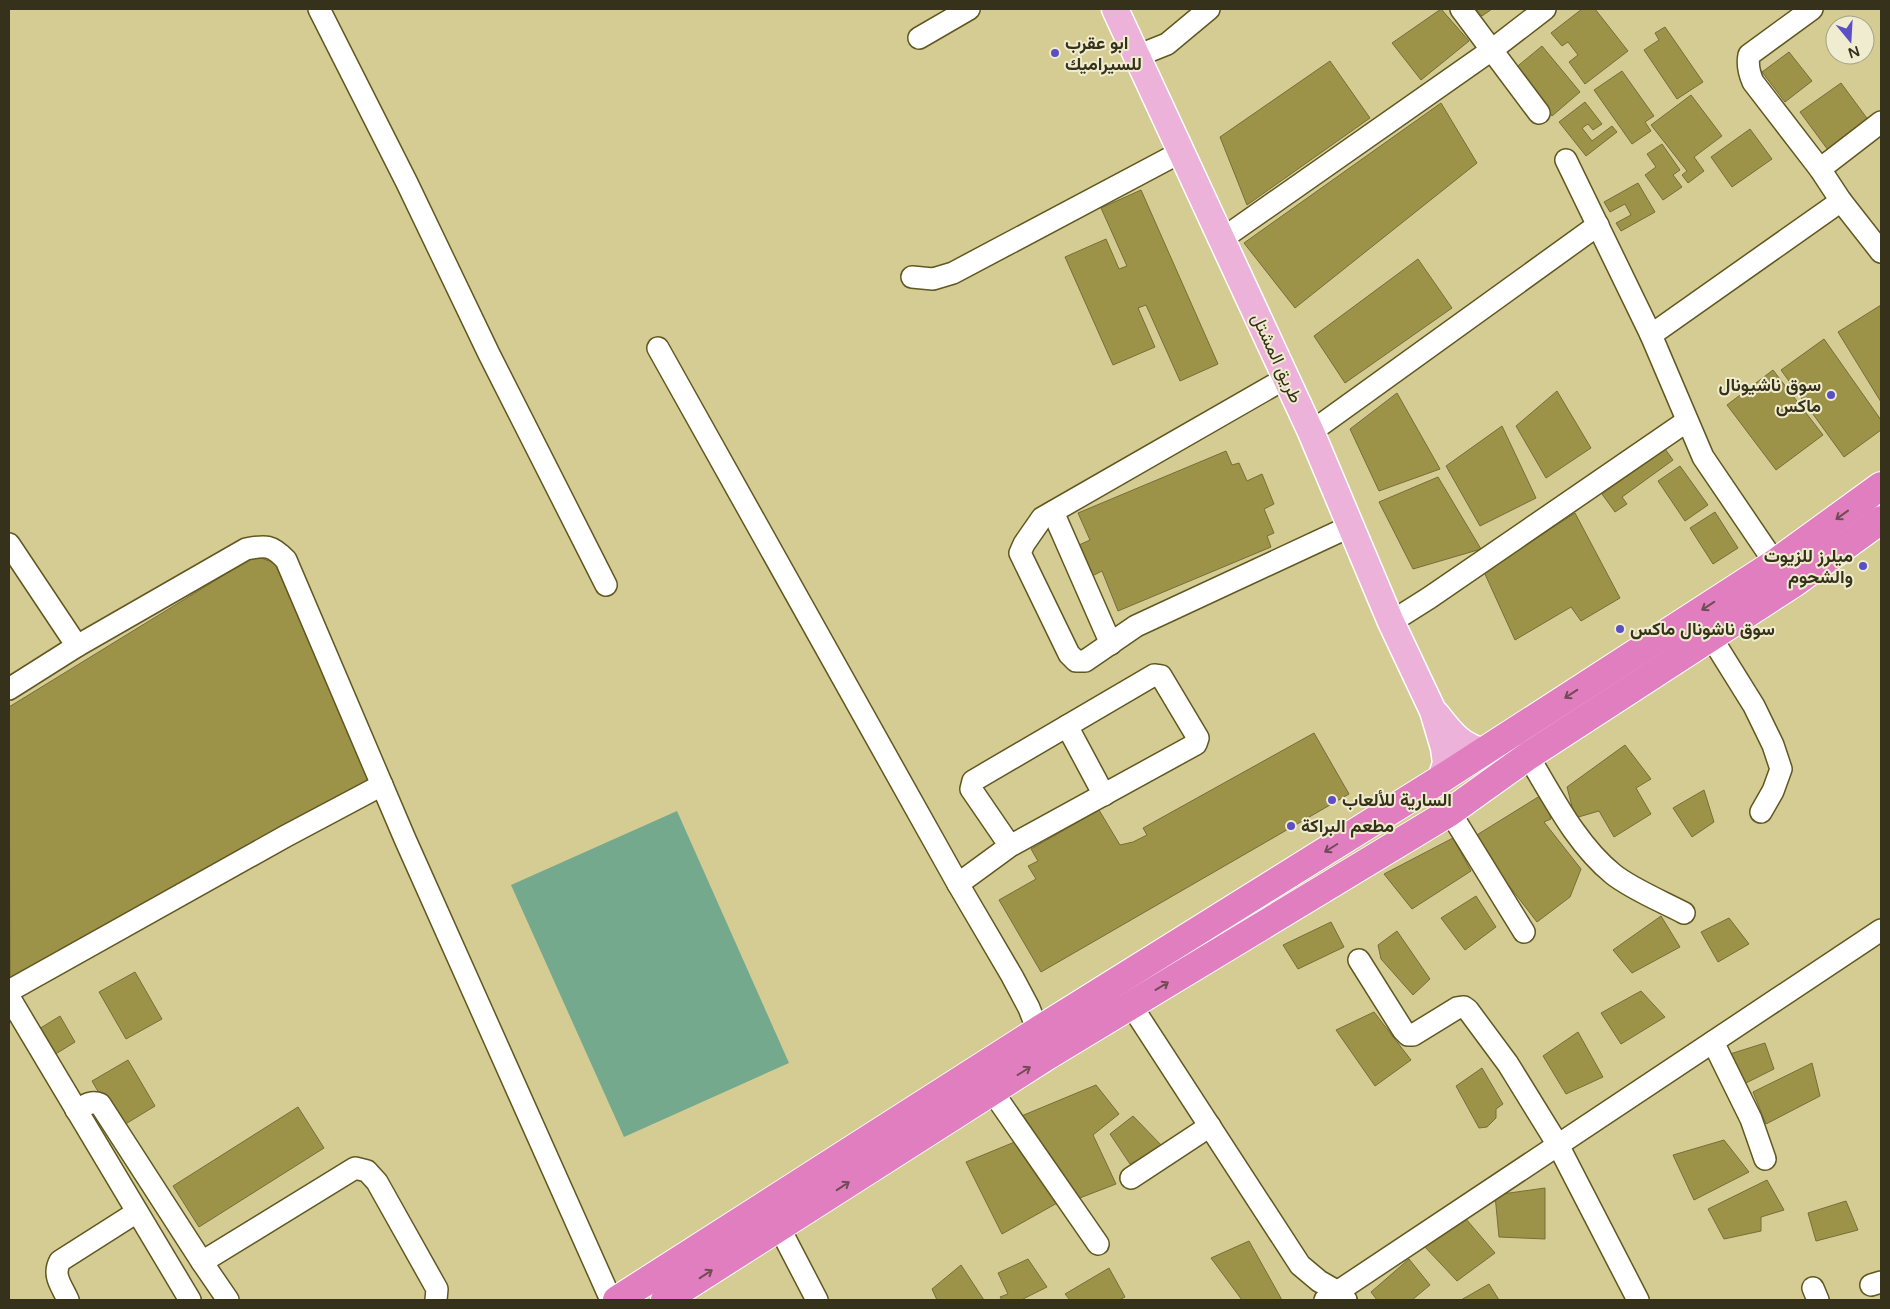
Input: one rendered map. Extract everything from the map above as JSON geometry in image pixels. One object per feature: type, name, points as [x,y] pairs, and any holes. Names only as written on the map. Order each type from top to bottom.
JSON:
[{"type":"highway","points":[[617,1300],[1039,1030],[1441,779],[1775,563],[1881,486]]},
{"type":"highway","points":[[664,1300],[1047,1056],[1450,812],[1528,756],[1794,583],[1881,520]]},
{"type":"main road","name":"طريق المشتل","points":[[1115,9],[1312,432],[1392,622],[1434,711],[1446,763],[1441,779]]},
{"type":"main road","name":"طريق المشتل","points":[[1434,711],[1455,738],[1469,747],[1482,752]]},
{"type":"street","points":[[319,9],[407,183],[489,354],[606,585]]},
{"type":"street","points":[[919,38],[968,9]]},
{"type":"street","points":[[1137,56],[1168,44],[1209,9]]},
{"type":"street","points":[[1462,9],[1539,112]]},
{"type":"street","points":[[1222,239],[1493,49],[1545,9]]},
{"type":"street","points":[[1812,9],[1749,55],[1748,67],[1753,82],[1881,252]]},
{"type":"street","points":[[1820,169],[1881,122]]},
{"type":"street","points":[[912,277],[933,279],[953,273],[1181,152]]},
{"type":"street","points":[[1566,160],[1651,335],[1703,457],[1775,563]]},
{"type":"street","points":[[1651,335],[1841,201]]},
{"type":"street","points":[[1312,432],[1598,225]]},
{"type":"street","points":[[658,348],[958,884],[1030,1008],[1047,1056]]},
{"type":"street","points":[[1286,378],[1042,518],[1020,552],[1069,654],[1076,661],[1085,661],[1136,626],[1351,526]]},
{"type":"street","points":[[1392,622],[1430,598],[1687,421]]},
{"type":"street","points":[[1052,512],[1111,644]]},
{"type":"street","points":[[9,544],[77,646]]},
{"type":"street","points":[[9,689],[77,646],[246,548],[264,545],[276,549],[286,560],[413,857],[611,1300]]},
{"type":"street","points":[[1711,637],[1754,706],[1773,745],[1781,769],[1773,791],[1761,812]]},
{"type":"street","points":[[958,884],[1010,846],[1196,744],[1198,738],[1161,676],[1154,675],[973,781],[971,789],[1010,846]]},
{"type":"street","points":[[1067,726],[1104,795]]},
{"type":"street","points":[[1528,756],[1571,826],[1592,853],[1614,875],[1684,913]]},
{"type":"street","points":[[9,991],[286,836],[382,785]]},
{"type":"street","points":[[1450,812],[1524,932]]},
{"type":"street","points":[[1131,1005],[1300,1265],[1336,1297],[1558,1145],[1881,930]]},
{"type":"street","points":[[1359,960],[1408,1035],[1414,1035],[1457,1008],[1464,1007],[1468,1010],[1508,1064],[1558,1145],[1638,1300]]},
{"type":"street","points":[[9,997],[190,1300]]},
{"type":"street","points":[[9,1025],[29,1031]]},
{"type":"street","points":[[1713,1042],[1750,1118],[1765,1159]]},
{"type":"street","points":[[992,1091],[1098,1244]]},
{"type":"street","points":[[76,1110],[90,1103],[100,1104],[228,1300]]},
{"type":"street","points":[[1131,1178],[1210,1126]]},
{"type":"street","points":[[202,1262],[355,1168],[367,1171],[377,1182],[437,1289],[436,1300]]},
{"type":"street","points":[[68,1300],[57,1278],[56,1269],[60,1261],[137,1212]]},
{"type":"street","points":[[780,1227],[818,1300]]},
{"type":"green space","points":[[677,811],[789,1063],[624,1137],[511,885]]},
{"type":"building","points":[[1441,9],[1469,41],[1421,80],[1392,43]]},
{"type":"building","points":[[1476,9],[1492,9],[1482,16]]},
{"type":"building","points":[[1582,9],[1595,9],[1628,51],[1585,84],[1569,62],[1578,55],[1568,42],[1562,46],[1551,33]]},
{"type":"building","points":[[1665,27],[1703,82],[1677,99],[1644,50],[1659,40],[1655,33]]},
{"type":"building","points":[[1542,46],[1580,92],[1552,116],[1513,70]]},
{"type":"building","points":[[1789,52],[1812,81],[1785,102],[1762,72]]},
{"type":"building","points":[[1330,61],[1370,118],[1247,205],[1220,137]]},
{"type":"building","points":[[1622,71],[1654,116],[1645,122],[1651,131],[1632,144],[1594,90]]},
{"type":"building","points":[[1841,83],[1869,121],[1828,150],[1800,112]]},
{"type":"building","points":[[1691,95],[1722,136],[1694,157],[1704,171],[1688,183],[1682,175],[1687,171],[1651,125]]},
{"type":"building","points":[[1585,102],[1602,124],[1593,130],[1588,124],[1582,128],[1592,141],[1612,126],[1617,132],[1586,156],[1559,122]]},
{"type":"building","points":[[1441,103],[1477,163],[1295,308],[1244,243]]},
{"type":"building","points":[[1750,129],[1772,159],[1732,187],[1711,157]]},
{"type":"building","points":[[1662,144],[1680,170],[1673,175],[1682,187],[1663,200],[1645,175],[1656,167],[1647,154]]},
{"type":"building","points":[[1638,183],[1655,212],[1621,231],[1616,223],[1631,215],[1625,204],[1610,212],[1604,202]]},
{"type":"building","points":[[1141,190],[1218,364],[1180,381],[1146,305],[1138,308],[1155,347],[1113,365],[1065,257],[1106,239],[1119,269],[1127,266],[1101,208]]},
{"type":"building","points":[[1418,259],[1452,308],[1345,383],[1314,336]]},
{"type":"building","points":[[1881,305],[1881,402],[1838,332]]},
{"type":"building","name":"سوق ناشيونال ماكس","points":[[1824,339],[1881,420],[1881,430],[1844,457],[1781,370]]},
{"type":"building","points":[[1773,370],[1823,435],[1776,470],[1727,405]]},
{"type":"building","points":[[1557,391],[1591,448],[1546,478],[1516,426]]},
{"type":"building","points":[[1397,393],[1440,469],[1379,491],[1350,429]]},
{"type":"building","points":[[1502,426],[1536,498],[1480,526],[1446,466]]},
{"type":"building","points":[[1665,449],[1673,460],[1622,497],[1627,504],[1615,512],[1602,494]]},
{"type":"building","points":[[1226,451],[1232,465],[1239,463],[1247,481],[1262,474],[1274,504],[1264,509],[1274,533],[1267,536],[1271,547],[1118,611],[1102,571],[1092,576],[1079,545],[1090,540],[1078,513]]},
{"type":"building","points":[[1680,466],[1708,505],[1685,521],[1658,481]]},
{"type":"building","points":[[1438,477],[1481,549],[1413,569],[1379,502]]},
{"type":"building","points":[[1715,512],[1738,548],[1713,564],[1690,528]]},
{"type":"building","points":[[1575,513],[1620,598],[1581,621],[1571,607],[1515,640],[1484,572]]},
{"type":"building","points":[[255,556],[275,563],[373,786],[10,980],[9,707]]},
{"type":"building","points":[[1314,733],[1349,794],[1041,972],[999,900],[1036,879],[1028,866],[1038,861],[1031,849],[1099,810],[1120,845],[1133,842],[1147,835],[1143,828]]},
{"type":"building","points":[[1625,745],[1651,779],[1636,788],[1651,814],[1614,837],[1599,811],[1575,818],[1567,787]]},
{"type":"building","points":[[1704,790],[1714,822],[1692,837],[1673,808]]},
{"type":"building","points":[[1543,794],[1551,819],[1544,822],[1581,869],[1570,897],[1537,922],[1472,838]]},
{"type":"building","points":[[1453,838],[1471,871],[1412,909],[1384,874]]},
{"type":"building","points":[[1476,896],[1496,927],[1465,950],[1441,918]]},
{"type":"building","points":[[1661,916],[1680,947],[1632,973],[1613,950]]},
{"type":"building","points":[[1729,918],[1749,944],[1718,962],[1701,932]]},
{"type":"building","points":[[1331,922],[1344,947],[1298,969],[1283,945]]},
{"type":"building","points":[[1397,931],[1430,979],[1413,995],[1381,959],[1378,945]]},
{"type":"building","points":[[135,972],[162,1019],[126,1039],[99,992]]},
{"type":"building","points":[[1641,991],[1665,1017],[1621,1044],[1601,1013]]},
{"type":"building","points":[[1374,1012],[1411,1060],[1375,1086],[1336,1030]]},
{"type":"building","points":[[60,1016],[75,1042],[54,1055],[39,1029]]},
{"type":"building","points":[[1578,1032],[1603,1077],[1566,1094],[1543,1056]]},
{"type":"building","points":[[1765,1043],[1774,1069],[1746,1083],[1730,1065],[1730,1054]]},
{"type":"building","points":[[128,1060],[155,1106],[119,1128],[92,1081]]},
{"type":"building","points":[[1812,1063],[1820,1096],[1766,1124],[1753,1092]]},
{"type":"building","points":[[1482,1068],[1503,1104],[1496,1109],[1496,1118],[1487,1127],[1479,1128],[1456,1086]]},
{"type":"building","points":[[1096,1085],[1119,1114],[1093,1135],[1116,1184],[1072,1201],[1019,1117]]},
{"type":"building","points":[[298,1107],[324,1148],[199,1227],[173,1186]]},
{"type":"building","points":[[1133,1116],[1163,1147],[1130,1164],[1110,1134]]},
{"type":"building","points":[[1724,1140],[1749,1172],[1694,1200],[1673,1155]]},
{"type":"building","points":[[1017,1141],[1059,1202],[1002,1234],[966,1162]]},
{"type":"building","points":[[1767,1180],[1784,1210],[1761,1217],[1761,1231],[1724,1239],[1708,1209]]},
{"type":"building","points":[[1545,1188],[1545,1239],[1499,1237],[1495,1195]]},
{"type":"building","points":[[1846,1201],[1858,1230],[1816,1241],[1808,1213]]},
{"type":"building","points":[[1466,1219],[1495,1253],[1457,1281],[1425,1247]]},
{"type":"building","points":[[1249,1241],[1282,1300],[1242,1300],[1211,1258]]},
{"type":"building","points":[[1028,1259],[1047,1287],[1021,1300],[1002,1300],[1000,1297],[1008,1294],[998,1273]]},
{"type":"building","points":[[1409,1259],[1430,1285],[1412,1300],[1377,1300],[1371,1292]]},
{"type":"building","points":[[961,1265],[984,1300],[937,1300],[932,1289]]},
{"type":"building","points":[[1109,1268],[1125,1297],[1119,1300],[1070,1300],[1065,1294]]},
{"type":"building","points":[[1489,1284],[1499,1300],[1461,1300]]},
{"type":"place","name":"ابو عقرب للسيراميك","points":[[1055,53]]},
{"type":"place","name":"سوق ناشيونال ماكس","points":[[1831,395]]},
{"type":"place","name":"ميلرز للزيوت والشحوم","points":[[1863,566]]},
{"type":"place","name":"سوق ناشونال ماكس","points":[[1620,629]]},
{"type":"place","name":"السارية للألعاب","points":[[1332,800]]},
{"type":"place","name":"مطعم البراكة","points":[[1291,826]]}]
